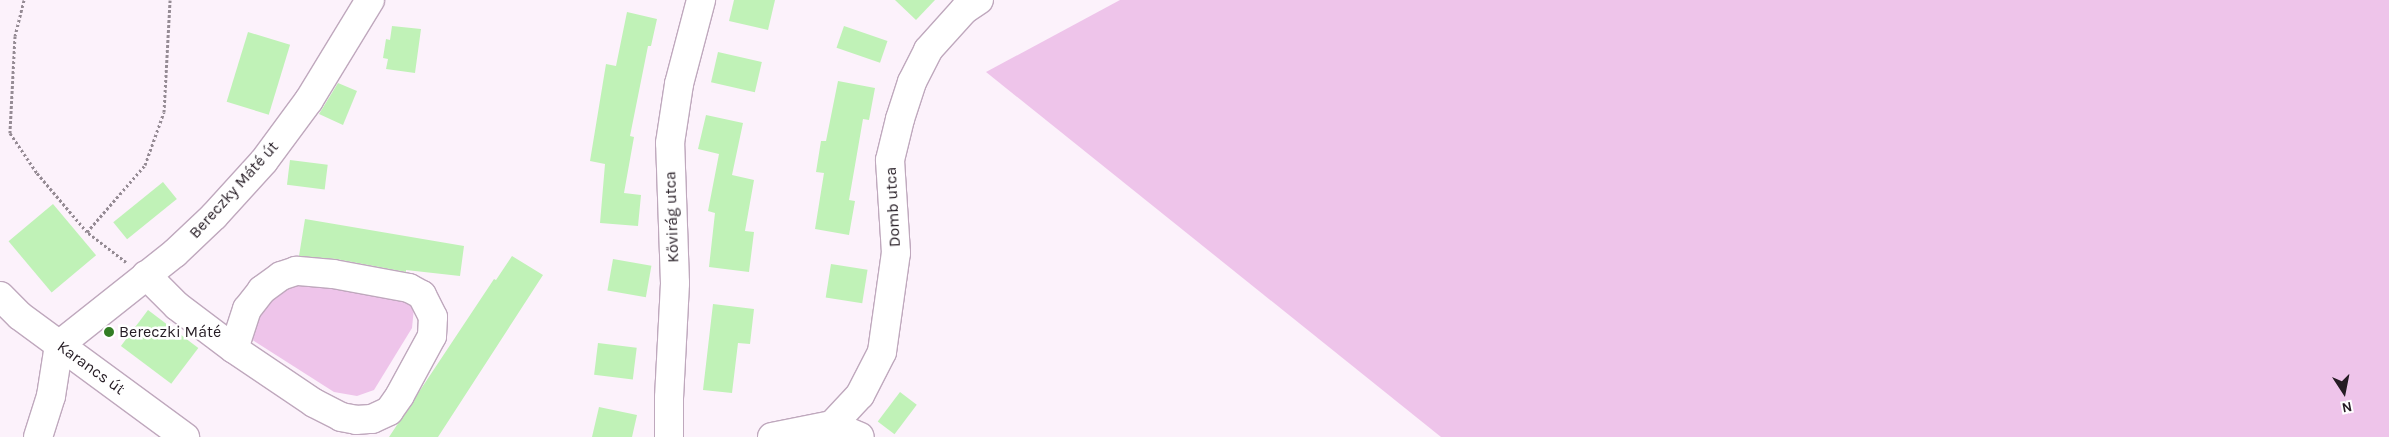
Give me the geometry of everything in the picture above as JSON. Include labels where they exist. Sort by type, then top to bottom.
[{"type":"street","name":"Bereczky Máté út","points":[[59,345],[175,253],[214,216],[264,161],[309,100],[370,0]]},
{"type":"street","name":"Kővirág utca","points":[[669,437],[675,283],[670,143],[680,84],[701,0]]},
{"type":"street","name":"Domb utca","points":[[832,425],[860,395],[882,352],[896,252],[890,160],[909,92],[928,50],[964,10],[979,0]]},
{"type":"street","points":[[146,275],[177,306],[234,348],[314,403],[342,417],[356,420],[372,419],[389,411],[400,395],[432,336],[433,317],[422,295],[409,288],[333,274],[296,271],[281,276],[262,290],[247,309],[234,348]]},
{"type":"street","name":"Karancs út","points":[[0,296],[20,316],[185,437]]},
{"type":"street","points":[[38,437],[51,396],[59,345]]},
{"type":"street","points":[[772,437],[832,425],[860,437]]},
{"type":"path","points":[[24,0],[15,36],[10,133],[37,173],[86,232],[112,253],[146,275]]},
{"type":"path","points":[[86,232],[145,165],[164,112],[170,0]]},
{"type":"shaded area","points":[[1120,0],[2389,0],[2389,437],[1441,437],[986,72]]},
{"type":"shaded area","points":[[285,279],[411,296],[414,308],[412,328],[374,390],[357,396],[334,392],[251,339],[249,326]]},
{"type":"building","points":[[734,0],[775,0],[768,30],[729,21]]},
{"type":"building","points":[[895,0],[935,0],[916,20]]},
{"type":"building","points":[[627,12],[657,19],[651,46],[648,46],[630,136],[634,137],[624,193],[641,195],[638,226],[600,223],[605,164],[590,161],[606,64],[616,66]]},
{"type":"building","points":[[392,26],[421,29],[415,73],[386,69],[388,59],[383,58],[386,39],[390,40]]},
{"type":"building","points":[[844,26],[887,41],[880,63],[837,48]]},
{"type":"building","points":[[248,32],[290,45],[269,115],[227,102]]},
{"type":"building","points":[[718,52],[762,62],[755,92],[711,82]]},
{"type":"building","points":[[838,81],[875,88],[869,120],[863,119],[849,200],[855,201],[849,235],[815,229],[824,173],[816,172],[821,141],[826,141]]},
{"type":"building","points":[[338,83],[357,91],[343,125],[319,114]]},
{"type":"building","points":[[706,115],[743,123],[732,175],[754,180],[745,231],[754,232],[749,272],[709,267],[715,213],[708,211],[719,154],[698,149]]},
{"type":"building","points":[[290,160],[328,165],[325,189],[287,185]]},
{"type":"building","points":[[163,182],[177,199],[127,239],[113,222]]},
{"type":"building","points":[[53,204],[96,255],[52,293],[9,241]]},
{"type":"building","points":[[305,219],[464,246],[460,276],[406,270],[406,272],[336,259],[299,256]]},
{"type":"building","points":[[512,256],[543,275],[438,437],[389,437],[494,279],[496,280]]},
{"type":"building","points":[[613,259],[651,266],[646,297],[607,291]]},
{"type":"building","points":[[831,264],[868,270],[862,303],[826,298]]},
{"type":"building","points":[[713,304],[754,309],[750,344],[738,343],[732,393],[703,390]]},
{"type":"building","points":[[148,310],[198,348],[171,384],[121,346]]},
{"type":"building","points":[[598,343],[637,348],[633,380],[594,375]]},
{"type":"building","points":[[900,392],[917,405],[895,434],[878,422]]},
{"type":"building","points":[[599,407],[637,415],[632,437],[592,437]]},
{"type":"place","name":"Bereczki Máté","points":[[109,332]]}]
